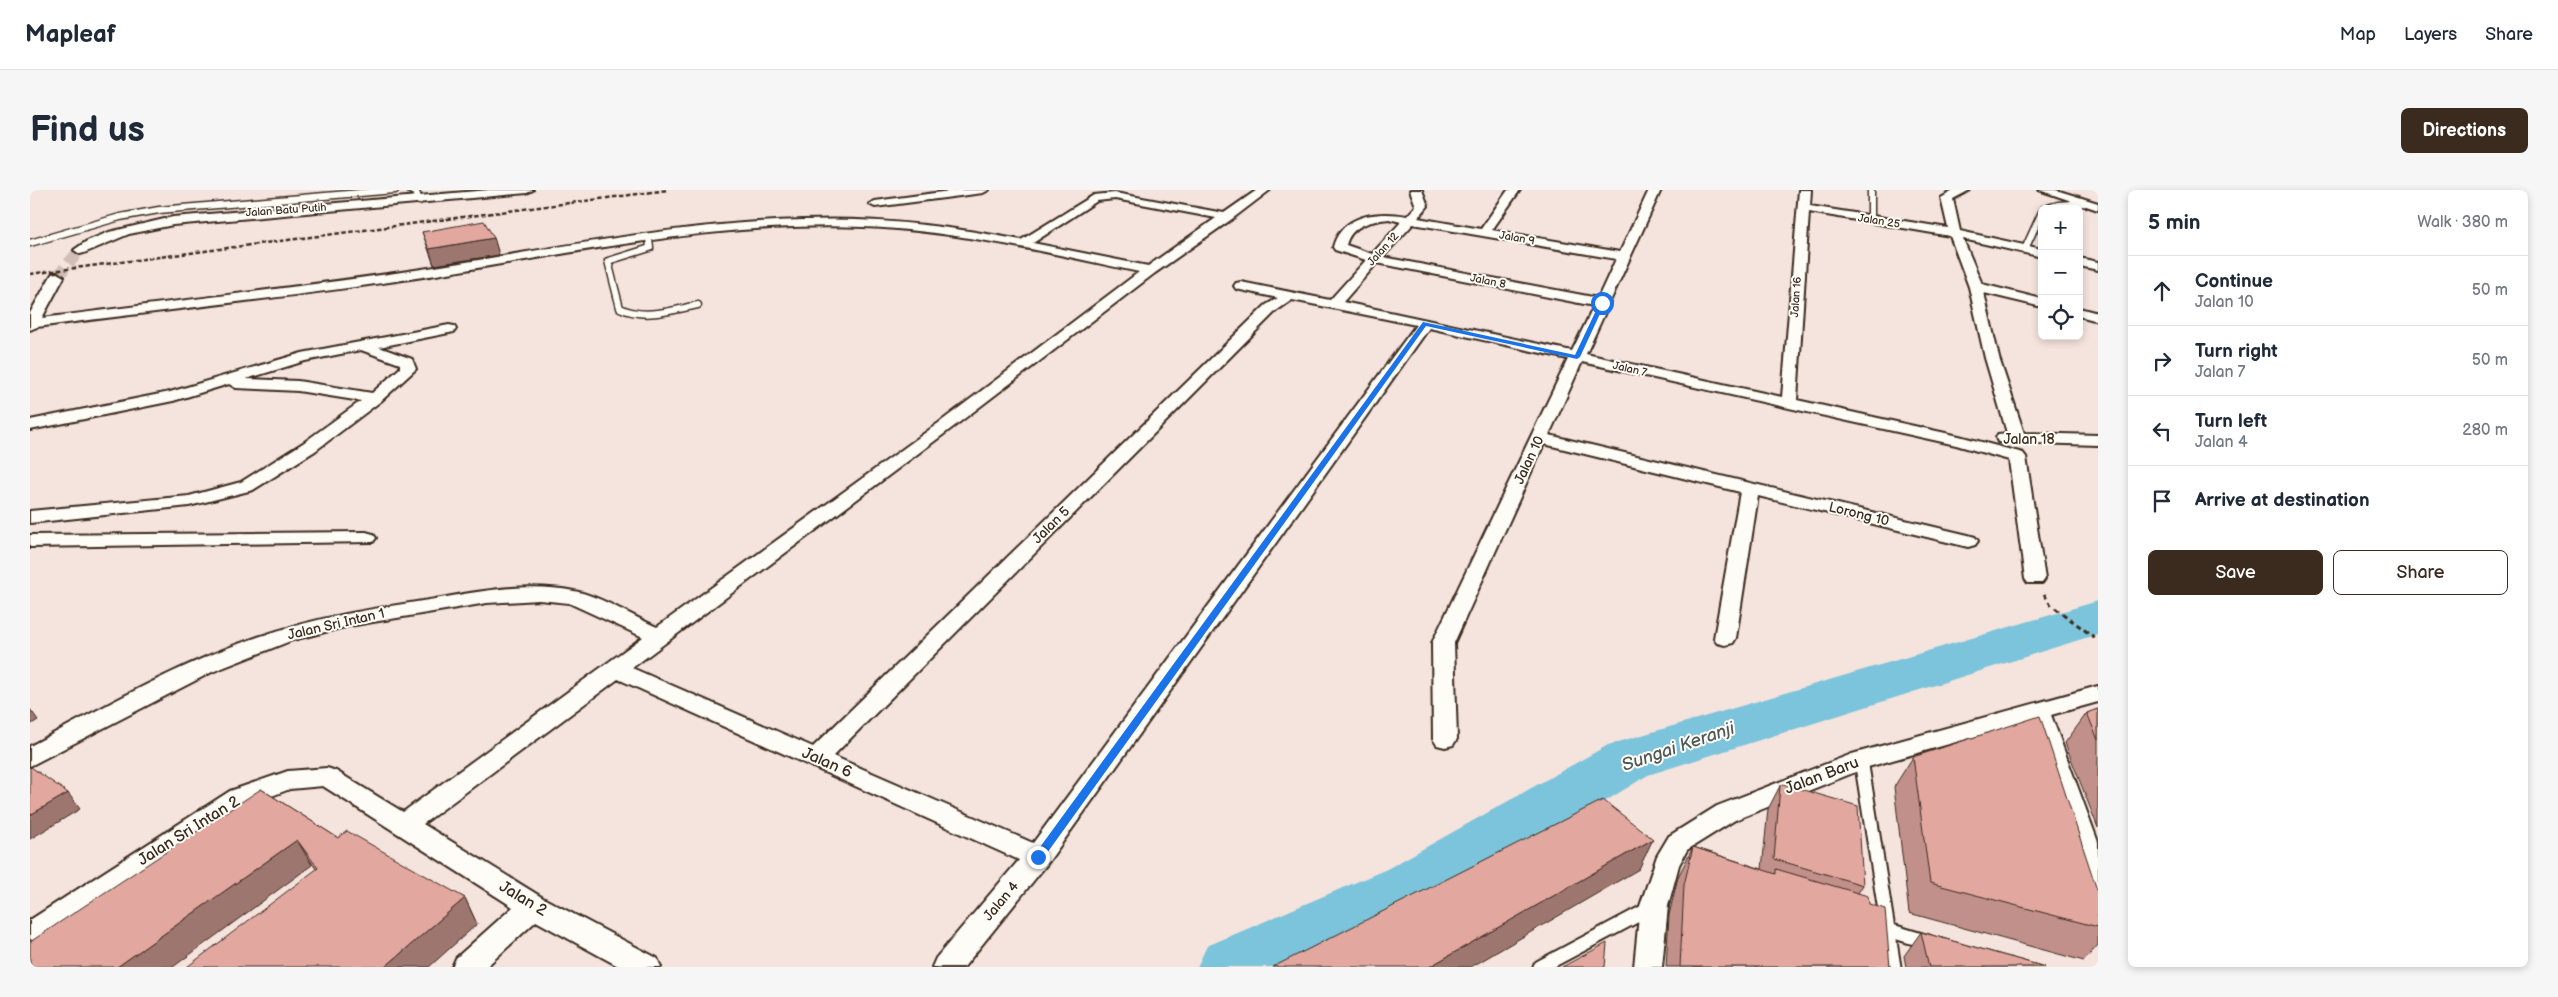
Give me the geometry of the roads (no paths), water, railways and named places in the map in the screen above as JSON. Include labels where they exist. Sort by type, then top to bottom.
[{"type":"street","name":"Jalan Batu Putih","points":[[80,250],[96,240],[117,233],[173,221],[260,212],[419,201],[469,193],[527,190]]},
{"type":"street","points":[[875,204],[983,190]]},
{"type":"street","points":[[404,825],[660,637],[1150,270],[1264,190]]},
{"type":"street","name":"Jalan 12","points":[[1333,305],[1422,206],[1419,192],[1416,190]]},
{"type":"street","points":[[1485,232],[1514,190]]},
{"type":"street","name":"Jalan 10","points":[[1445,739],[1443,643],[1655,190]]},
{"type":"street","name":"Jalan 16","points":[[1789,404],[1804,190]]},
{"type":"street","points":[[1964,190],[1947,198],[1955,234],[1976,286],[1992,358],[2017,438]]},
{"type":"street","points":[[2046,190],[2092,205]]},
{"type":"street","points":[[1023,244],[1094,198],[1103,196],[1115,196],[1228,217]]},
{"type":"street","name":"Jalan 25","points":[[1803,208],[1955,234],[2038,252]]},
{"type":"street","name":"Jalan 9","points":[[1374,259],[1339,247],[1340,242],[1362,219],[1388,216],[1624,257]]},
{"type":"street","points":[[31,324],[435,271],[565,248],[740,226],[814,223],[896,225],[1023,244],[1150,270]]},
{"type":"street","name":"Jalan 8","points":[[1374,259],[1602,303]]},
{"type":"street","points":[[2083,263],[2098,266]]},
{"type":"street","points":[[31,324],[57,277]]},
{"type":"street","name":"Jalan 7","points":[[1241,286],[1425,324],[1960,441],[2017,457],[2035,579]]},
{"type":"street","points":[[1976,286],[2038,302]]},
{"type":"street","name":"Jalan 5","points":[[816,758],[1271,308],[1290,296]]},
{"type":"street","points":[[2083,313],[2098,317]]},
{"type":"street","name":"Jalan 4","points":[[946,967],[1038,857],[1425,324]]},
{"type":"street","points":[[30,425],[173,396],[302,357],[449,329]]},
{"type":"street","points":[[30,517],[189,501],[223,494],[247,486],[309,447],[376,398],[408,369],[407,362],[364,346]]},
{"type":"street","points":[[222,382],[298,386],[376,398]]},
{"type":"street","name":"Lorong 10","points":[[1539,438],[1968,541]]},
{"type":"street","name":"Jalan 18","points":[[1960,441],[2017,438],[2098,440]]},
{"type":"street","points":[[1726,638],[1750,488]]},
{"type":"street","points":[[30,541],[366,538]]},
{"type":"street","name":"Jalan Sri Intan 1","points":[[30,757],[177,678],[265,642],[325,624],[471,599],[530,593],[560,594],[574,596],[660,637]]},
{"type":"street","name":"Jalan 6","points":[[616,669],[1038,857]]},
{"type":"street","name":"Jalan Baru","points":[[1648,967],[1654,906],[1675,866],[1678,843],[1726,813],[1861,760],[2098,694]]},
{"type":"street","points":[[2038,710],[2098,878]]},
{"type":"street","name":"Jalan Sri Intan 2","points":[[37,930],[238,798],[288,780],[328,777],[404,825]]},
{"type":"street","name":"Jalan 2","points":[[404,825],[533,906],[647,967]]},
{"type":"street","points":[[466,967],[533,906]]},
{"type":"lane","points":[[30,243],[120,217],[159,210],[395,190]]},
{"type":"lane","points":[[410,190],[416,192],[419,201]]},
{"type":"lane","points":[[1871,190],[1871,220]]},
{"type":"lane","points":[[2025,249],[2038,221]]},
{"type":"lane","points":[[650,238],[650,248],[608,261],[620,308],[634,314],[646,314],[698,304]]},
{"type":"lane","points":[[1861,760],[1894,967]]},
{"type":"lane","points":[[1540,967],[1654,906]]},
{"type":"lane","points":[[1860,922],[1942,946]]},
{"type":"waterway","name":"Sungai Keranji","points":[[1231,967],[1410,888],[1628,760],[2098,617]]},
{"type":"tunnel","points":[[57,277],[80,250]]},
{"type":"railway","points":[[30,274],[668,190]]}]
